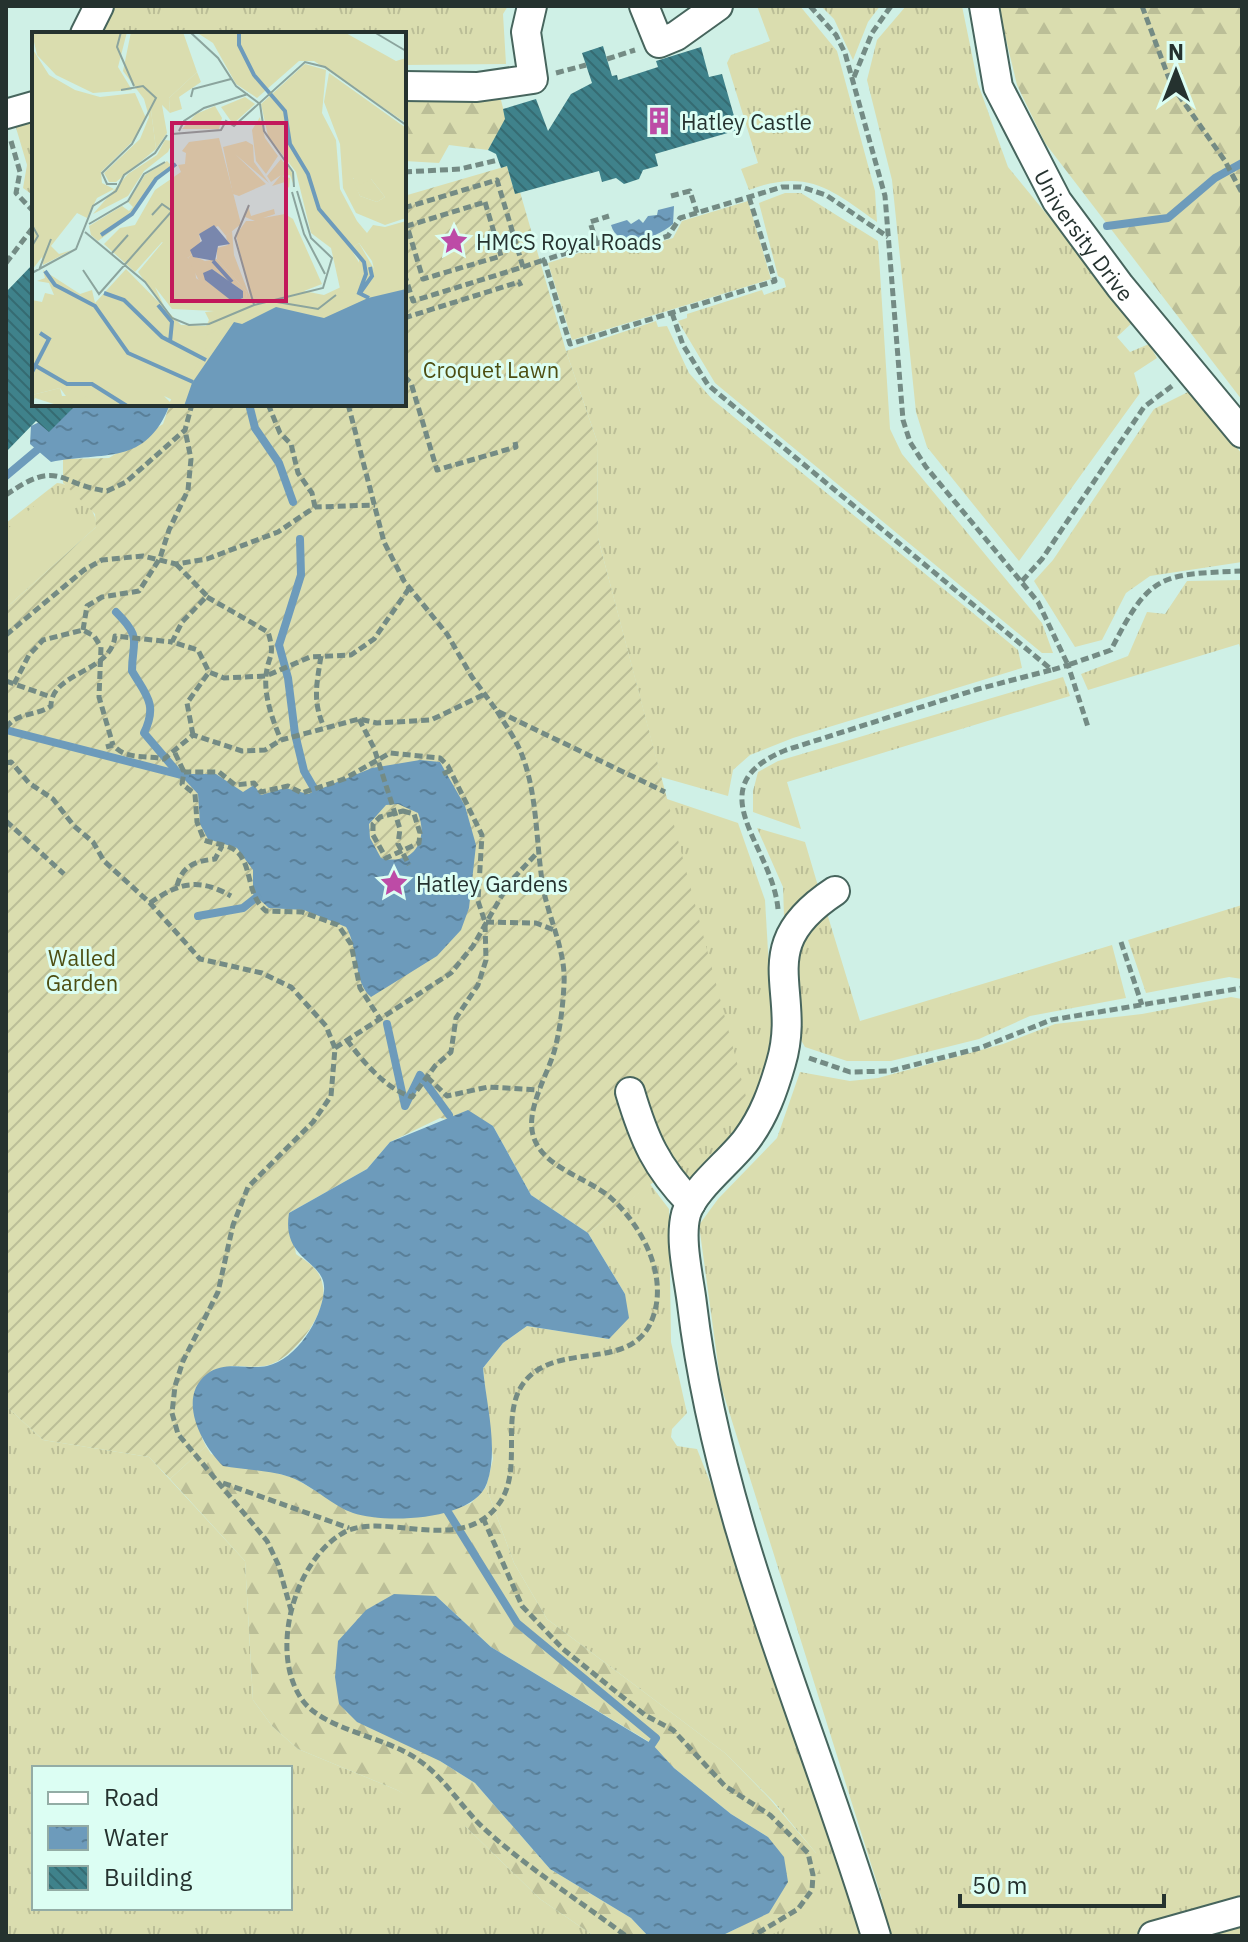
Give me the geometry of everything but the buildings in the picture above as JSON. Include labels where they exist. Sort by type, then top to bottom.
[{"type":"street","points":[[86,32],[99,6]]},
{"type":"street","points":[[406,86],[477,87],[533,79],[526,32],[532,6]]},
{"type":"street","points":[[644,6],[659,43],[676,36],[718,6]]},
{"type":"street","name":"University Drive","points":[[984,6],[998,87],[1057,201],[1191,374],[1242,433]]},
{"type":"street","points":[[8,126],[32,108]]},
{"type":"street","points":[[835,891],[808,909],[792,933],[781,963],[786,1048],[764,1115],[745,1142],[691,1203],[685,1216],[686,1258],[706,1399],[734,1506],[876,1936]]},
{"type":"street","points":[[630,1092],[643,1137],[664,1174],[691,1203]]},
{"type":"street","points":[[1153,1936],[1242,1911]]},
{"type":"path","points":[[810,6],[836,35],[853,78],[885,196],[899,391],[910,442],[926,467],[1022,581],[1052,624],[1088,727]]},
{"type":"path","points":[[853,78],[872,33],[891,6]]},
{"type":"path","points":[[1142,6],[1171,84],[1225,161],[1242,193]]},
{"type":"path","points":[[8,126],[20,172],[16,193],[32,210]]},
{"type":"path","points":[[406,172],[460,169],[498,160]]},
{"type":"path","points":[[406,207],[497,180],[523,267]]},
{"type":"path","points":[[406,302],[615,238],[635,246],[657,240],[668,236],[680,218],[782,187],[801,187],[826,195],[888,238]]},
{"type":"path","points":[[671,196],[690,191],[697,213]]},
{"type":"path","points":[[544,260],[570,344],[672,313],[775,281],[749,197]]},
{"type":"path","points":[[485,202],[494,233],[501,256],[423,279],[407,226],[485,202]]},
{"type":"path","points":[[597,244],[590,222],[609,216]]},
{"type":"path","points":[[6,263],[32,229]]},
{"type":"path","points":[[406,279],[413,301]]},
{"type":"path","points":[[406,318],[519,282],[521,286]]},
{"type":"path","points":[[467,284],[471,297]]},
{"type":"path","points":[[672,313],[683,345],[708,385],[1052,670]]},
{"type":"path","points":[[1022,581],[1042,559],[1144,407],[1191,374]]},
{"type":"path","points":[[406,378],[411,383],[437,470],[516,447],[515,442]]},
{"type":"path","points":[[83,630],[87,606],[102,597],[139,591],[160,558],[188,490],[191,459],[185,430],[191,406]]},
{"type":"path","points":[[269,406],[280,433],[291,444],[298,473],[312,493],[315,507]]},
{"type":"path","points":[[221,1482],[350,1528],[453,1530],[483,1518],[497,1507],[508,1485],[514,1411],[523,1382],[544,1366],[580,1356],[612,1354],[641,1339],[654,1314],[658,1285],[653,1261],[639,1233],[610,1197],[566,1173],[533,1137],[532,1120],[554,1050],[565,979],[538,852],[527,771],[519,748],[497,711],[447,634],[410,587],[384,542],[349,406]]},
{"type":"path","points":[[6,495],[41,475],[63,476],[107,491],[126,482],[185,430]]},
{"type":"path","points":[[176,564],[207,559],[278,532],[315,507],[375,505]]},
{"type":"path","points":[[6,635],[84,570],[102,560],[160,558],[176,564],[207,596],[268,632],[274,652],[266,676],[273,720],[281,740]]},
{"type":"path","points":[[779,918],[772,879],[743,811],[743,783],[749,771],[764,759],[978,689],[1052,670],[1111,650],[1125,622],[1153,584],[1183,576],[1242,571]]},
{"type":"path","points":[[6,728],[20,716],[51,706],[51,697],[69,678],[86,672],[112,648],[115,636],[172,642],[198,650],[209,672],[224,678],[266,676],[321,656],[351,655],[374,639],[410,587]]},
{"type":"path","points":[[172,642],[182,622],[207,596]]},
{"type":"path","points":[[83,630],[99,642],[99,697],[113,745],[121,754],[164,759],[193,735]]},
{"type":"path","points":[[14,684],[29,655],[43,640],[83,630]]},
{"type":"path","points":[[321,656],[315,694],[316,709],[324,727]]},
{"type":"path","points":[[193,735],[187,703],[209,672]]},
{"type":"path","points":[[6,681],[51,697]]},
{"type":"path","points":[[193,735],[242,751],[265,750],[281,740],[359,719],[377,723],[431,720],[485,694]]},
{"type":"path","points":[[497,711],[665,792]]},
{"type":"path","points":[[359,719],[400,829],[398,844],[409,865]]},
{"type":"path","points":[[106,747],[113,745]]},
{"type":"path","points":[[175,753],[182,784],[195,794],[200,834],[204,840],[230,847],[249,870],[254,900],[266,911],[302,912],[338,925],[351,944],[360,988],[380,1019]]},
{"type":"path","points":[[182,774],[219,772],[235,785],[254,783],[261,792],[288,786],[302,793],[401,753],[440,758],[451,770],[482,835],[478,901],[485,922],[486,960],[478,985],[456,1018],[451,1052],[406,1095],[364,1064],[347,1040]]},
{"type":"path","points":[[6,763],[11,762],[29,783],[53,799],[74,826],[93,842],[104,861],[150,903],[200,959],[262,973],[291,987],[326,1026],[335,1048],[331,1096],[313,1122],[248,1187],[233,1225],[218,1292],[175,1386],[172,1413],[178,1434],[267,1541],[278,1564],[291,1610],[288,1669],[304,1702],[333,1722],[379,1738],[419,1760],[484,1829],[537,1875],[626,1936]]},
{"type":"path","points":[[443,774],[451,770]]},
{"type":"path","points":[[393,812],[414,814],[418,821],[419,843],[386,858],[373,835],[373,824],[380,817],[393,812]]},
{"type":"path","points":[[6,821],[64,874]]},
{"type":"path","points":[[176,887],[180,873],[196,860],[215,859],[222,846]]},
{"type":"path","points":[[335,1048],[451,973],[473,946],[509,883],[538,852]]},
{"type":"path","points":[[150,903],[176,887],[194,882],[213,886],[231,896]]},
{"type":"path","points":[[485,922],[536,923],[554,930]]},
{"type":"path","points":[[1121,942],[1142,1005]]},
{"type":"path","points":[[786,1048],[825,1065],[870,1073],[980,1048],[1051,1020],[1242,988]]},
{"type":"path","points":[[425,1080],[447,1096],[488,1087],[539,1090]]},
{"type":"path","points":[[483,1518],[522,1606],[552,1638],[645,1715],[673,1730],[725,1786],[770,1815],[808,1853],[813,1875],[812,1890],[798,1909],[753,1936]]},
{"type":"path","points":[[291,1610],[310,1567],[329,1541],[350,1528]]},
{"type":"green space","points":[[111,6],[508,6],[503,14],[506,64],[406,65],[406,32],[95,32]]},
{"type":"green space","points":[[757,6],[800,6],[837,51],[875,191],[877,222],[818,185],[787,181],[749,190],[741,169],[758,163],[727,63],[731,55],[770,41]]},
{"type":"green space","points":[[821,6],[880,6],[868,22],[853,60],[834,19]]},
{"type":"green space","points":[[906,6],[962,6],[978,84],[1008,167],[1134,321],[1117,337],[1130,352],[1149,344],[1157,358],[1134,373],[1140,393],[1019,561],[927,447],[916,412],[892,180],[867,80],[877,40]]},
{"type":"green space","points":[[998,6],[1242,6],[1242,400],[1045,143],[1017,85]]},
{"type":"green space","points":[[406,100],[501,100],[511,140],[503,143],[494,139],[488,150],[449,145],[439,163],[406,161]]},
{"type":"green space","points":[[32,117],[32,195],[23,188],[27,165],[14,121]]},
{"type":"green space","name":"Hatley Gardens","points":[[507,166],[515,193],[520,192],[566,351],[597,441],[598,538],[749,1108],[588,1233],[531,1195],[493,1126],[440,1118],[390,1142],[367,1169],[289,1213],[296,1254],[314,1268],[322,1281],[323,1297],[315,1321],[298,1344],[279,1361],[265,1366],[231,1366],[202,1438],[206,1446],[170,1479],[149,1457],[43,1440],[6,1406],[6,608],[96,527],[95,514],[63,483],[63,459],[109,458],[163,424],[169,406],[406,406],[406,195]]},
{"type":"green space","points":[[785,193],[801,193],[878,241],[890,429],[902,454],[1042,623],[1053,653],[1042,653],[715,383],[678,321],[687,318],[687,314],[762,290],[764,295],[786,287],[784,279],[778,276],[759,203]]},
{"type":"green space","points":[[748,201],[771,279],[572,340],[548,263],[613,242],[630,251],[673,238],[682,221]]},
{"type":"green space","points":[[656,321],[658,327],[667,326],[689,373],[712,399],[1018,650],[1022,668],[793,738],[750,755],[733,770],[728,796],[661,777],[598,538],[597,441],[566,351]]},
{"type":"green space","points":[[1190,391],[1242,454],[1242,562],[1150,576],[1126,593],[1102,640],[1075,647],[1034,581],[1053,560],[1154,409]]},
{"type":"green space","points":[[57,483],[84,499],[93,513],[96,527],[6,608],[6,523]]},
{"type":"green space","points":[[41,500],[71,535],[6,589],[6,530]]},
{"type":"green space","points":[[1242,580],[1242,654],[1239,644],[1088,690],[1081,674],[1128,656],[1147,612],[1165,614],[1187,581]]},
{"type":"green space","points":[[1063,677],[1070,696],[787,782],[801,829],[753,812],[753,791],[758,772],[778,761]]},
{"type":"green space","points":[[667,799],[738,823],[765,900],[773,1036],[767,1077],[745,1122],[692,1179],[675,1166]]},
{"type":"green space","points":[[757,828],[805,842],[818,886],[784,916],[783,887]]},
{"type":"green space","points":[[1242,905],[1242,979],[1229,977],[1146,993],[1128,940]]},
{"type":"green space","points":[[826,910],[860,1021],[1112,945],[1126,998],[1030,1016],[979,1039],[891,1061],[847,1061],[805,1047],[795,1030],[790,956]]},
{"type":"green space","points":[[1231,997],[1242,999],[1242,1936],[730,1936],[816,1853],[773,1801],[725,1753],[547,1619],[514,1563],[486,1487],[493,1459],[483,1368],[503,1343],[527,1326],[609,1339],[625,1294],[588,1233],[650,1184],[669,1209],[671,1342],[687,1413],[672,1429],[671,1437],[677,1446],[697,1449],[739,1555],[855,1905],[882,1899],[721,1386],[699,1225],[718,1199],[777,1138],[800,1072],[850,1081],[878,1078],[1003,1044],[1055,1024],[1142,1014]]},
{"type":"green space","points":[[6,1406],[43,1440],[149,1457],[245,1561],[253,1700],[272,1726],[298,1749],[397,1790],[465,1826],[540,1899],[594,1936],[6,1936]]},
{"type":"green space","points":[[206,1446],[211,1454],[294,1478],[353,1513],[448,1512],[471,1503],[486,1487],[514,1563],[547,1619],[725,1753],[816,1853],[823,1885],[807,1917],[769,1936],[721,1936],[769,1913],[768,1837],[731,1814],[674,1768],[648,1741],[491,1647],[436,1596],[440,1761],[475,1783],[550,1869],[631,1918],[648,1936],[594,1936],[540,1899],[465,1826],[443,1830],[421,1805],[397,1790],[298,1749],[272,1726],[253,1700],[245,1561],[170,1479]]},
{"type":"water","points":[[674,206],[673,224],[648,238],[622,238],[611,225],[627,220],[631,224],[639,219],[643,223],[648,216],[657,215],[658,210]]},
{"type":"water","points":[[73,406],[169,406],[149,438],[136,447],[106,455],[51,462],[30,444],[31,426]]},
{"type":"water","points":[[420,760],[440,762],[465,806],[476,845],[469,908],[461,930],[437,956],[371,997],[361,983],[346,927],[304,910],[269,908],[253,894],[253,870],[237,848],[208,839],[200,824],[198,794],[183,778],[187,774],[216,774],[243,792],[254,785],[261,795],[285,788],[308,794],[372,768]],"holes":[[[398,804],[418,813],[421,833],[416,849],[402,858],[381,858],[370,838],[369,824],[386,805]]]},
{"type":"water","points":[[468,1110],[493,1126],[531,1195],[588,1233],[625,1294],[629,1318],[609,1339],[527,1326],[503,1343],[483,1368],[492,1441],[487,1483],[479,1496],[447,1512],[406,1518],[367,1516],[346,1510],[287,1476],[223,1466],[207,1446],[196,1421],[193,1396],[198,1384],[207,1374],[221,1367],[260,1367],[278,1362],[306,1337],[322,1302],[323,1281],[292,1242],[288,1229],[289,1213],[367,1169],[390,1142]]},
{"type":"water","points":[[394,1594],[436,1596],[491,1647],[652,1744],[674,1768],[731,1814],[768,1837],[784,1857],[788,1882],[769,1913],[721,1936],[648,1936],[631,1918],[550,1869],[475,1783],[440,1761],[357,1722],[339,1704],[335,1677],[338,1641],[366,1610]]},
{"type":"waterway","points":[[1107,226],[1168,218],[1215,178],[1242,163]]},
{"type":"waterway","points":[[250,406],[255,428],[279,463],[293,502]]},
{"type":"waterway","points":[[6,476],[37,450]]},
{"type":"waterway","points":[[300,539],[301,575],[279,645],[288,678],[295,734],[304,771],[315,790]]},
{"type":"waterway","points":[[116,612],[133,634],[132,671],[150,707],[144,733],[179,774]]},
{"type":"waterway","points":[[6,730],[185,776]]},
{"type":"waterway","points":[[198,916],[243,908],[257,897]]},
{"type":"waterway","points":[[387,1024],[405,1106],[420,1075],[449,1115]]},
{"type":"waterway","points":[[448,1512],[517,1623],[656,1738],[652,1744]]},
{"type":"place","name":"Hatley Castle","points":[[659,121]]},
{"type":"place","name":"HMCS Royal Roads","points":[[454,241]]},
{"type":"place","name":"Hatley Gardens","points":[[394,883]]},
{"type":"park label","name":"Croquet Lawn","points":[[491,369]]},
{"type":"park label","name":"Walled Garden","points":[[82,970]]}]
